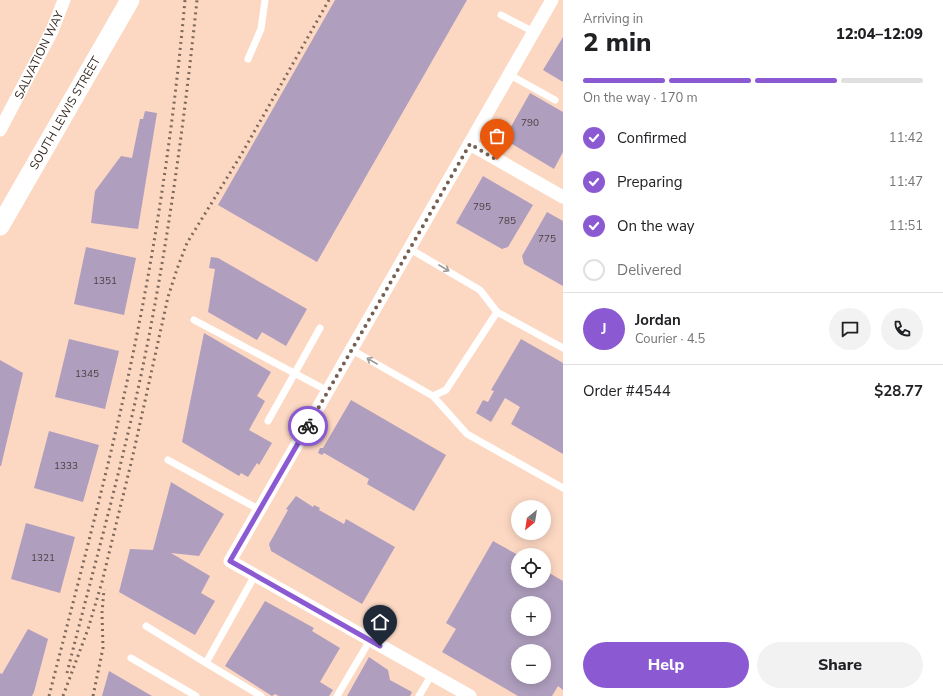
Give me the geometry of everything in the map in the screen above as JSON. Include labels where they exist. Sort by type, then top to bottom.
[{"type":"main road","name":"SOUTH LEWIS STREET","points":[[3,215],[130,0]]},
{"type":"street","name":"SALVATION WAY","points":[[0,130],[52,31],[64,0]]},
{"type":"street","points":[[470,696],[452,692],[432,674],[230,561],[552,0]]},
{"type":"street","points":[[470,144],[563,197]]},
{"type":"lane","points":[[248,59],[261,29],[265,0]]},
{"type":"lane","points":[[501,15],[534,32]]},
{"type":"lane","points":[[510,75],[555,100]]},
{"type":"lane","points":[[410,249],[480,290],[497,312],[563,348]]},
{"type":"lane","points":[[433,396],[446,390],[497,312]]},
{"type":"lane","points":[[194,320],[328,392]]},
{"type":"lane","points":[[268,421],[320,328]]},
{"type":"lane","points":[[352,350],[433,396],[466,434],[563,488]]},
{"type":"lane","points":[[168,460],[260,510]]},
{"type":"lane","points":[[206,663],[255,575]]},
{"type":"lane","points":[[146,626],[261,696]]},
{"type":"lane","points":[[337,696],[370,640]]},
{"type":"lane","points":[[131,658],[196,696]]},
{"type":"lane","points":[[419,696],[432,674]]},
{"type":"building","points":[[335,0],[467,0],[317,262],[218,205]]},
{"type":"building","points":[[563,37],[563,82],[543,70]]},
{"type":"building","points":[[530,93],[563,112],[563,152],[554,169],[504,139]]},
{"type":"building","points":[[145,111],[157,113],[138,229],[91,223],[95,191],[121,156],[132,158],[140,119],[143,119]]},
{"type":"building","points":[[483,176],[533,205],[508,247],[502,249],[456,223]]},
{"type":"building","points":[[547,212],[563,221],[563,286],[524,264],[522,256]]},
{"type":"building","points":[[86,247],[136,258],[124,315],[74,304]]},
{"type":"building","points":[[211,257],[218,258],[307,309],[286,346],[262,332],[257,340],[208,312],[215,269],[209,268]]},
{"type":"building","points":[[204,333],[271,372],[257,396],[265,401],[249,430],[272,443],[259,465],[257,463],[248,477],[241,473],[239,476],[182,442]]},
{"type":"building","points":[[69,339],[119,351],[105,409],[55,397]]},
{"type":"building","points":[[521,339],[563,363],[563,454],[511,424],[520,407],[505,398],[491,422],[476,413],[483,400],[488,402],[494,391],[491,390]]},
{"type":"building","points":[[0,360],[23,373],[1,466],[0,466]]},
{"type":"building","points":[[351,400],[446,455],[414,511],[367,484],[369,479],[324,453],[322,455],[318,453],[320,448],[323,448]]},
{"type":"building","points":[[49,431],[99,445],[83,502],[34,488]]},
{"type":"building","points":[[171,482],[224,514],[199,556],[171,553],[210,576],[201,593],[215,601],[195,635],[119,592],[130,549],[153,550]]},
{"type":"building","points":[[296,496],[313,507],[314,505],[320,508],[319,510],[344,524],[346,519],[395,547],[362,604],[271,551],[269,544],[288,510],[286,509]]},
{"type":"building","points":[[26,523],[75,537],[60,593],[11,579]]},
{"type":"building","points":[[493,541],[511,551],[511,588],[551,588],[551,574],[563,581],[563,690],[558,686],[552,696],[518,696],[442,652],[456,629],[446,623]]},
{"type":"building","points":[[265,601],[314,628],[312,631],[340,648],[320,682],[333,690],[329,696],[279,696],[275,694],[272,696],[225,666]]},
{"type":"building","points":[[28,629],[48,639],[34,692],[32,696],[0,696],[0,673],[2,674]]},
{"type":"building","points":[[369,657],[388,670],[390,680],[412,692],[410,696],[347,696]]},
{"type":"building","points":[[109,671],[152,696],[102,696]]},
{"type":"railway","points":[[49,696],[109,460],[140,320],[150,267],[174,107],[185,0]]},
{"type":"railway","points":[[67,673],[120,466],[148,341],[176,171],[197,0]]},
{"type":"railway","points":[[63,696],[88,629],[102,582],[133,455],[168,297],[177,269],[187,243],[241,155],[329,0]]},
{"type":"railway","points":[[93,696],[103,648],[102,613],[104,589]]},
{"type":"way so far","points":[[308,426],[470,144],[497,160]]},
{"type":"route","points":[[308,426],[230,561],[380,646]]}]
